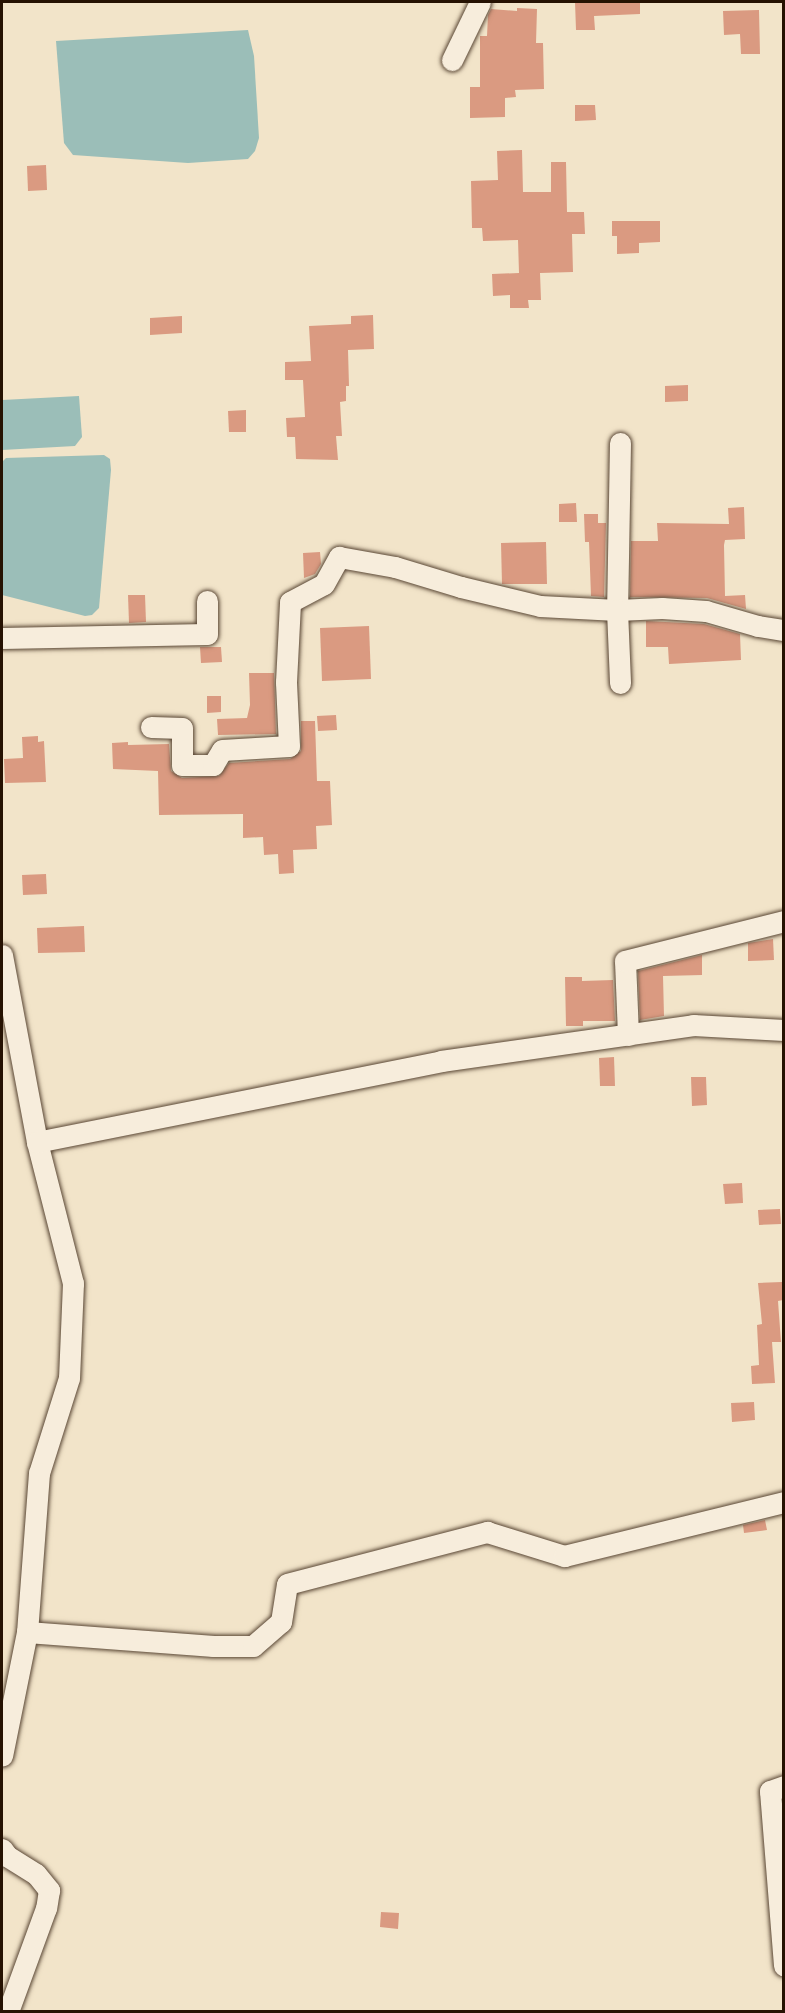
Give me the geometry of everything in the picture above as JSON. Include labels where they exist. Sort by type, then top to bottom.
[{"type":"street","points":[[452,60],[480,2]]},
{"type":"street","points":[[620,443],[617,610],[620,683]]},
{"type":"street","points":[[151,727],[182,728],[182,765],[213,765],[222,750],[289,746],[286,682],[290,602],[324,584],[339,557],[395,567],[461,587],[540,606],[706,611],[758,626],[783,630]]},
{"type":"street","points":[[2,638],[207,633],[207,601]]},
{"type":"street","points":[[628,1035],[625,961],[783,921]]},
{"type":"street","points":[[2,955],[37,1142],[73,1282],[69,1378],[39,1473],[27,1632],[2,1756]]},
{"type":"street","points":[[37,1142],[441,1061],[693,1025],[783,1030]]},
{"type":"street","points":[[27,1632],[213,1646],[253,1646],[280,1622],[287,1584],[487,1532],[564,1556],[783,1502]]},
{"type":"street","points":[[783,1786],[770,1791],[783,1965]]},
{"type":"street","points":[[2,1849],[7,1856],[36,1874],[49,1890],[46,1908],[8,2012]]},
{"type":"water","points":[[248,30],[254,56],[259,138],[255,151],[248,159],[188,163],[73,155],[64,143],[56,41]]},
{"type":"water","points":[[79,396],[82,437],[75,446],[2,450],[2,400]]},
{"type":"water","points":[[104,455],[110,459],[111,470],[99,608],[92,615],[85,616],[2,595],[3,461],[6,458]]},
{"type":"building","points":[[575,2],[640,2],[640,14],[594,16],[595,30],[576,30]]},
{"type":"building","points":[[517,8],[537,9],[536,43],[543,43],[544,89],[515,90],[516,97],[505,98],[505,117],[470,118],[470,87],[480,87],[480,36],[487,36],[488,15],[491,9],[517,11]]},
{"type":"building","points":[[759,10],[760,54],[741,54],[740,34],[724,35],[723,11]]},
{"type":"building","points":[[575,105],[595,105],[596,120],[575,121]]},
{"type":"building","points":[[522,150],[523,192],[551,192],[551,162],[566,162],[567,212],[584,212],[585,234],[572,234],[573,272],[540,273],[541,300],[528,300],[529,308],[510,308],[510,295],[493,296],[492,274],[519,273],[518,240],[483,241],[482,228],[472,228],[471,181],[498,180],[497,151]]},
{"type":"building","points":[[46,165],[47,190],[28,191],[27,166]]},
{"type":"building","points":[[612,221],[660,221],[660,242],[639,243],[639,253],[617,254],[617,236],[612,236]]},
{"type":"building","points":[[373,315],[374,349],[348,350],[349,386],[346,386],[346,401],[340,402],[342,436],[336,436],[338,460],[296,459],[295,437],[287,437],[286,418],[305,417],[303,380],[285,380],[285,362],[311,361],[309,326],[351,324],[351,316]]},
{"type":"building","points":[[182,316],[182,333],[150,335],[150,318]]},
{"type":"building","points":[[688,385],[688,401],[665,402],[665,386]]},
{"type":"building","points":[[246,410],[246,432],[229,432],[228,411]]},
{"type":"building","points":[[576,503],[577,522],[559,522],[559,504]]},
{"type":"building","points":[[744,507],[745,539],[725,540],[725,596],[745,595],[746,609],[707,598],[630,597],[631,541],[658,541],[657,523],[729,524],[728,508]]},
{"type":"building","points":[[584,514],[598,514],[598,523],[606,523],[604,597],[591,596],[589,542],[585,542]]},
{"type":"building","points":[[546,542],[547,584],[502,584],[501,543]]},
{"type":"building","points":[[320,552],[321,564],[315,574],[304,578],[303,553]]},
{"type":"building","points":[[128,595],[145,595],[146,622],[129,623]]},
{"type":"building","points":[[646,621],[704,624],[740,634],[741,660],[669,664],[668,647],[646,647]]},
{"type":"building","points":[[369,626],[371,679],[322,681],[320,628]]},
{"type":"building","points":[[200,647],[221,647],[222,662],[201,663]]},
{"type":"building","points":[[249,673],[274,673],[276,734],[218,735],[217,719],[247,718],[250,705]]},
{"type":"building","points":[[207,696],[221,696],[221,712],[207,713]]},
{"type":"building","points":[[336,715],[337,730],[318,731],[317,716]]},
{"type":"building","points":[[301,721],[315,721],[317,781],[330,781],[332,825],[316,826],[317,849],[293,850],[294,873],[279,874],[278,854],[264,855],[263,837],[243,838],[243,814],[159,815],[158,771],[113,769],[112,743],[128,742],[128,745],[169,744],[171,771],[182,778],[219,776],[229,763],[290,759],[301,751]]},
{"type":"building","points":[[38,736],[38,742],[44,741],[46,782],[5,783],[4,759],[23,758],[22,737]]},
{"type":"building","points":[[46,874],[47,894],[23,895],[22,875]]},
{"type":"building","points":[[84,926],[85,952],[38,953],[37,928]]},
{"type":"building","points":[[773,939],[774,960],[748,961],[748,943]]},
{"type":"building","points":[[702,955],[702,975],[663,976],[664,1016],[640,1020],[638,971]]},
{"type":"building","points":[[565,977],[582,977],[582,981],[613,980],[615,1021],[583,1021],[583,1026],[566,1026]]},
{"type":"building","points":[[614,1057],[615,1086],[600,1086],[599,1058]]},
{"type":"building","points":[[691,1077],[706,1077],[707,1105],[692,1106]]},
{"type":"building","points":[[742,1183],[743,1203],[725,1204],[723,1184]]},
{"type":"building","points":[[780,1209],[781,1224],[759,1225],[758,1210]]},
{"type":"building","points":[[782,1282],[783,1300],[778,1301],[781,1342],[772,1342],[775,1383],[752,1384],[751,1366],[759,1365],[757,1325],[762,1324],[758,1283]]},
{"type":"building","points":[[754,1402],[755,1420],[732,1422],[731,1403]]},
{"type":"building","points":[[765,1520],[767,1530],[744,1533],[743,1525]]},
{"type":"building","points":[[381,1912],[399,1913],[398,1929],[380,1927]]}]
